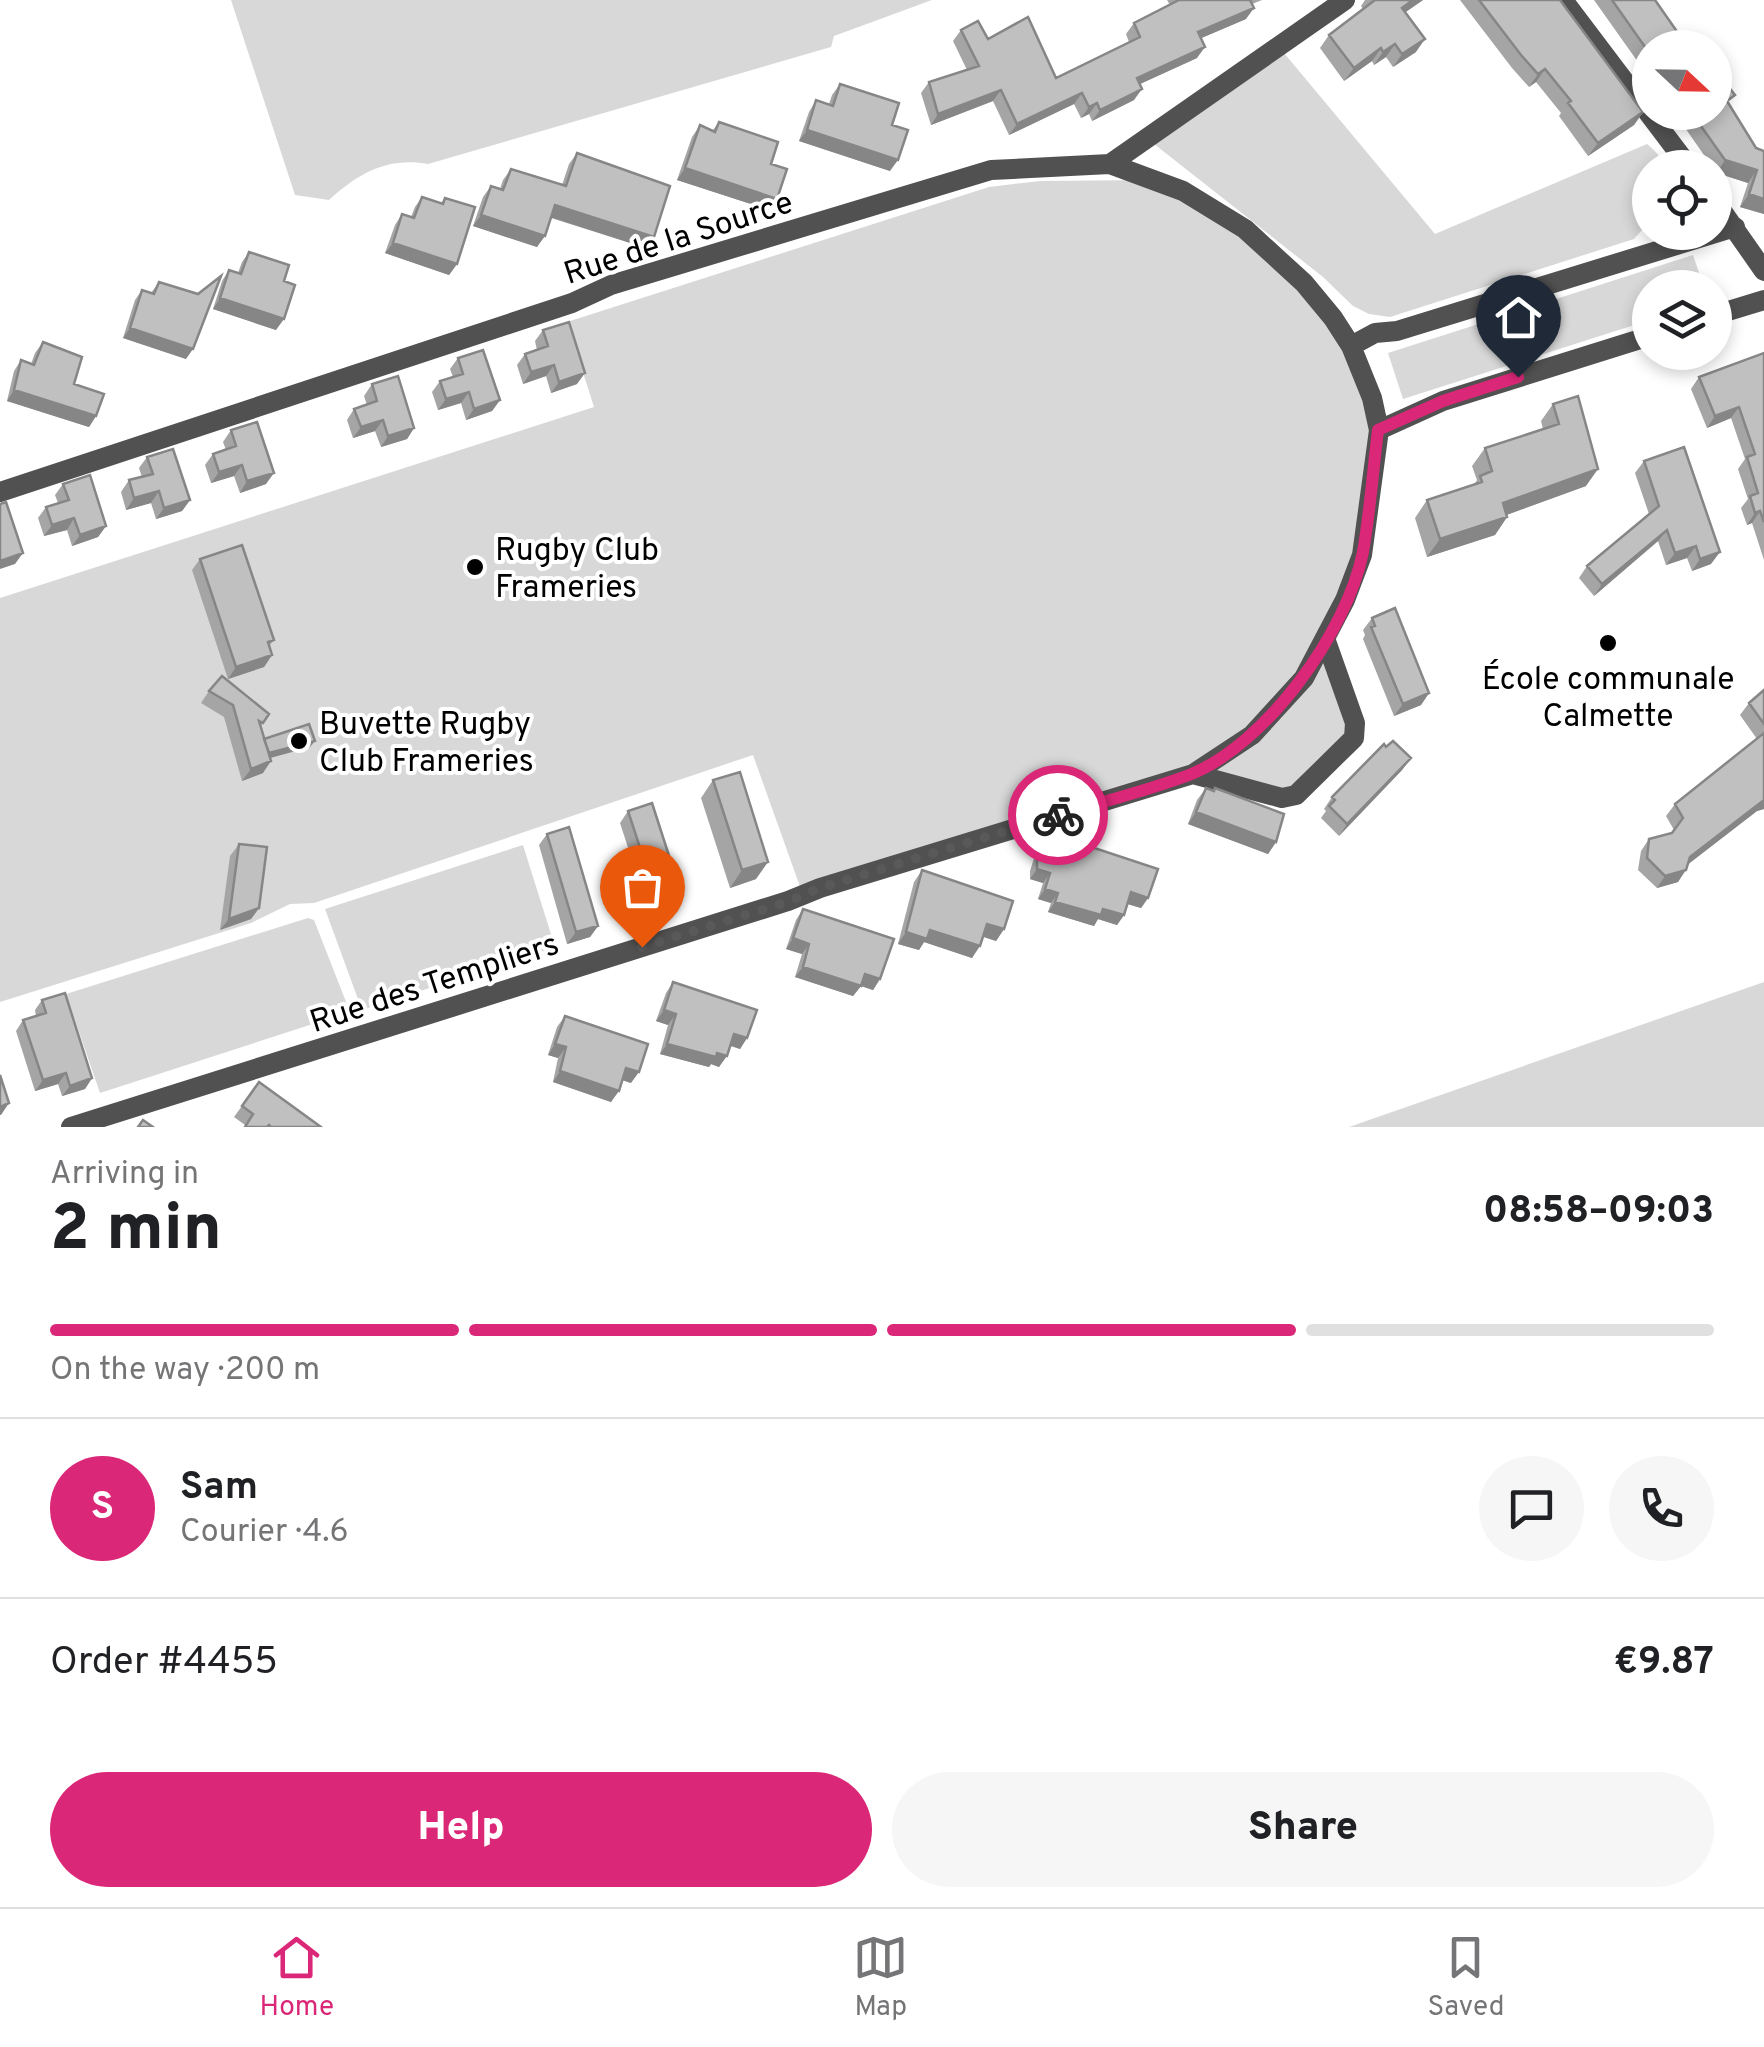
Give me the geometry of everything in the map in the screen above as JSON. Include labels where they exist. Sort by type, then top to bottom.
[{"type":"street","name":"Rue de la Source","points":[[0,492],[572,304],[624,280],[991,170],[1110,164],[1150,140],[1346,0]]},
{"type":"street","points":[[1563,0],[1676,150]]},
{"type":"street","name":"Rue des Templiers","points":[[71,1127],[788,902],[820,888],[1193,774],[1252,735],[1304,678],[1326,641],[1362,555],[1378,430],[1372,398],[1350,346],[1333,318],[1304,283],[1244,228],[1183,191],[1110,164]]},
{"type":"street","points":[[1732,222],[1761,262]]},
{"type":"street","points":[[1350,346],[1374,333],[1398,331],[1735,226]]},
{"type":"street","points":[[1732,310],[1764,300]]},
{"type":"street","points":[[1378,430],[1443,401],[1632,342]]},
{"type":"street","points":[[1193,774],[1282,798],[1296,795],[1354,738],[1355,723],[1326,641]]},
{"type":"shaded area","points":[[231,0],[932,0],[834,36],[831,47],[428,164],[399,163],[374,169],[329,200],[295,195]]},
{"type":"shaded area","points":[[1279,47],[1435,234],[1632,150],[1632,240],[1390,317],[1369,314],[1353,306],[1323,277],[1149,140]]},
{"type":"shaded area","points":[[1148,180],[1183,191],[1304,283],[1372,398],[1362,555],[1326,641],[1355,723],[1296,795],[1193,774],[803,895],[753,755],[314,903],[290,904],[251,923],[0,1002],[0,598],[594,407],[567,322],[989,187],[1040,181]]},
{"type":"shaded area","points":[[1693,255],[1698,270],[1646,270]]},
{"type":"shaded area","points":[[1632,275],[1632,326],[1403,399],[1388,353]]},
{"type":"shaded area","points":[[523,845],[555,947],[362,1010],[325,909]]},
{"type":"shaded area","points":[[308,918],[314,920],[350,1012],[100,1093],[66,994]]},
{"type":"shaded area","points":[[1764,982],[1764,1127],[1349,1127]]},
{"type":"building","points":[[1179,0],[1250,0],[1254,8],[1198,32],[1205,47],[1137,78],[1142,89],[1100,110],[1097,103],[1089,107],[1082,93],[1017,124],[1001,90],[938,114],[929,82],[979,66],[961,30],[978,21],[988,39],[1028,17],[1056,78],[1140,37],[1134,23]]},
{"type":"building","points":[[1375,0],[1413,0],[1402,8],[1425,39],[1402,54],[1395,44],[1383,52],[1381,48],[1354,68],[1329,35]]},
{"type":"building","points":[[1479,0],[1560,0],[1632,97],[1632,120],[1598,143],[1545,69],[1538,74]]},
{"type":"building","points":[[1612,0],[1655,0],[1676,30],[1633,30]]},
{"type":"building","points":[[840,84],[899,103],[892,125],[908,130],[898,160],[807,130],[816,100],[833,106]]},
{"type":"building","points":[[1732,109],[1756,148],[1764,151],[1764,199],[1749,194],[1757,170],[1732,162],[1732,150],[1718,150],[1704,130],[1732,130]]},
{"type":"building","points":[[719,122],[778,142],[771,164],[787,169],[777,199],[685,168],[700,125],[715,132]]},
{"type":"building","points":[[577,153],[670,186],[654,237],[555,205],[545,236],[481,215],[491,186],[503,190],[511,169],[566,186]]},
{"type":"building","points":[[422,197],[443,204],[445,198],[475,207],[457,264],[393,243],[402,214],[414,218]]},
{"type":"building","points":[[249,252],[289,265],[284,281],[295,285],[284,319],[220,298],[229,270],[241,274]]},
{"type":"building","points":[[221,276],[193,349],[130,328],[142,290],[154,294],[159,282],[198,294]]},
{"type":"building","points":[[569,322],[585,373],[559,382],[554,365],[531,372],[525,354],[548,346],[543,330]]},
{"type":"building","points":[[43,342],[82,357],[74,384],[104,394],[96,416],[14,390],[21,360],[34,365]]},
{"type":"building","points":[[483,350],[500,400],[474,409],[469,392],[446,399],[440,381],[463,374],[458,358]]},
{"type":"building","points":[[1764,353],[1764,522],[1760,511],[1755,513],[1750,496],[1758,493],[1747,457],[1755,454],[1739,407],[1715,416],[1699,377],[1732,370],[1732,365]]},
{"type":"building","points":[[398,376],[414,428],[388,436],[383,420],[361,427],[354,409],[377,401],[372,384]]},
{"type":"building","points":[[1578,396],[1598,469],[1503,503],[1507,517],[1440,539],[1427,500],[1482,482],[1480,476],[1492,471],[1485,448],[1559,424],[1553,404]]},
{"type":"building","points":[[257,422],[274,473],[247,481],[242,465],[219,472],[213,454],[236,446],[231,430]]},
{"type":"building","points":[[1684,447],[1720,552],[1700,559],[1696,546],[1675,553],[1667,530],[1602,584],[1587,566],[1659,506],[1644,461]]},
{"type":"building","points":[[173,449],[190,500],[164,508],[159,491],[134,498],[129,480],[153,474],[147,457]]},
{"type":"building","points":[[90,475],[106,526],[80,535],[74,518],[52,525],[46,507],[69,500],[63,484]]},
{"type":"building","points":[[6,502],[23,553],[0,561],[0,504]]},
{"type":"building","points":[[242,545],[274,640],[268,642],[272,655],[236,667],[200,559]]},
{"type":"building","points":[[1395,608],[1429,693],[1403,704],[1371,627],[1375,626],[1372,618]]},
{"type":"building","points":[[222,676],[269,714],[263,723],[259,721],[271,761],[251,769],[233,705],[209,691]]},
{"type":"building","points":[[1764,690],[1764,724],[1749,703]]},
{"type":"building","points":[[309,724],[315,741],[269,753],[264,739]]},
{"type":"building","points":[[1764,733],[1764,800],[1690,857],[1686,870],[1665,876],[1647,858],[1649,839],[1672,833],[1683,818],[1675,804]]},
{"type":"building","points":[[1393,741],[1411,758],[1347,824],[1329,806],[1335,800],[1332,797],[1384,744],[1386,747]]},
{"type":"building","points":[[740,772],[768,862],[742,870],[713,780]]},
{"type":"building","points":[[1206,788],[1284,814],[1276,842],[1196,812]]},
{"type":"building","points":[[652,803],[681,893],[657,900],[628,811]]},
{"type":"building","points":[[569,827],[598,926],[576,932],[547,834]]},
{"type":"building","points":[[1046,832],[1158,869],[1148,898],[1131,892],[1124,915],[1103,909],[1101,915],[1055,902],[1058,893],[1045,889],[1050,873],[1037,869]]},
{"type":"building","points":[[239,844],[267,847],[259,908],[229,919]]},
{"type":"building","points":[[922,870],[1013,901],[1004,929],[987,924],[980,946],[930,930],[927,939],[906,932]]},
{"type":"building","points":[[803,909],[894,939],[880,979],[865,974],[861,986],[803,967],[809,944],[793,938]]},
{"type":"building","points":[[673,982],[757,1010],[747,1038],[734,1034],[727,1056],[717,1053],[716,1057],[667,1044],[676,1014],[664,1010]]},
{"type":"building","points":[[65,993],[92,1078],[70,1086],[66,1073],[43,1080],[23,1020],[46,1013],[42,1000]]},
{"type":"building","points":[[565,1016],[648,1044],[639,1072],[626,1068],[619,1091],[560,1071],[566,1047],[555,1044]]},
{"type":"building","points":[[0,1075],[9,1103],[0,1107]]},
{"type":"building","points":[[259,1082],[321,1127],[245,1127],[253,1114],[242,1106]]},
{"type":"way so far","points":[[642,947],[1058,815]]},
{"type":"place","name":"Rugby Club Frameries","points":[[475,567]]},
{"type":"place","name":"École communale Calmette","points":[[1608,643]]},
{"type":"place","name":"Buvette Rugby Club Frameries","points":[[299,741]]},
{"type":"route","points":[[1058,815],[1193,774],[1252,735],[1304,678],[1345,600],[1362,555],[1378,430],[1443,401],[1518,377]]}]
